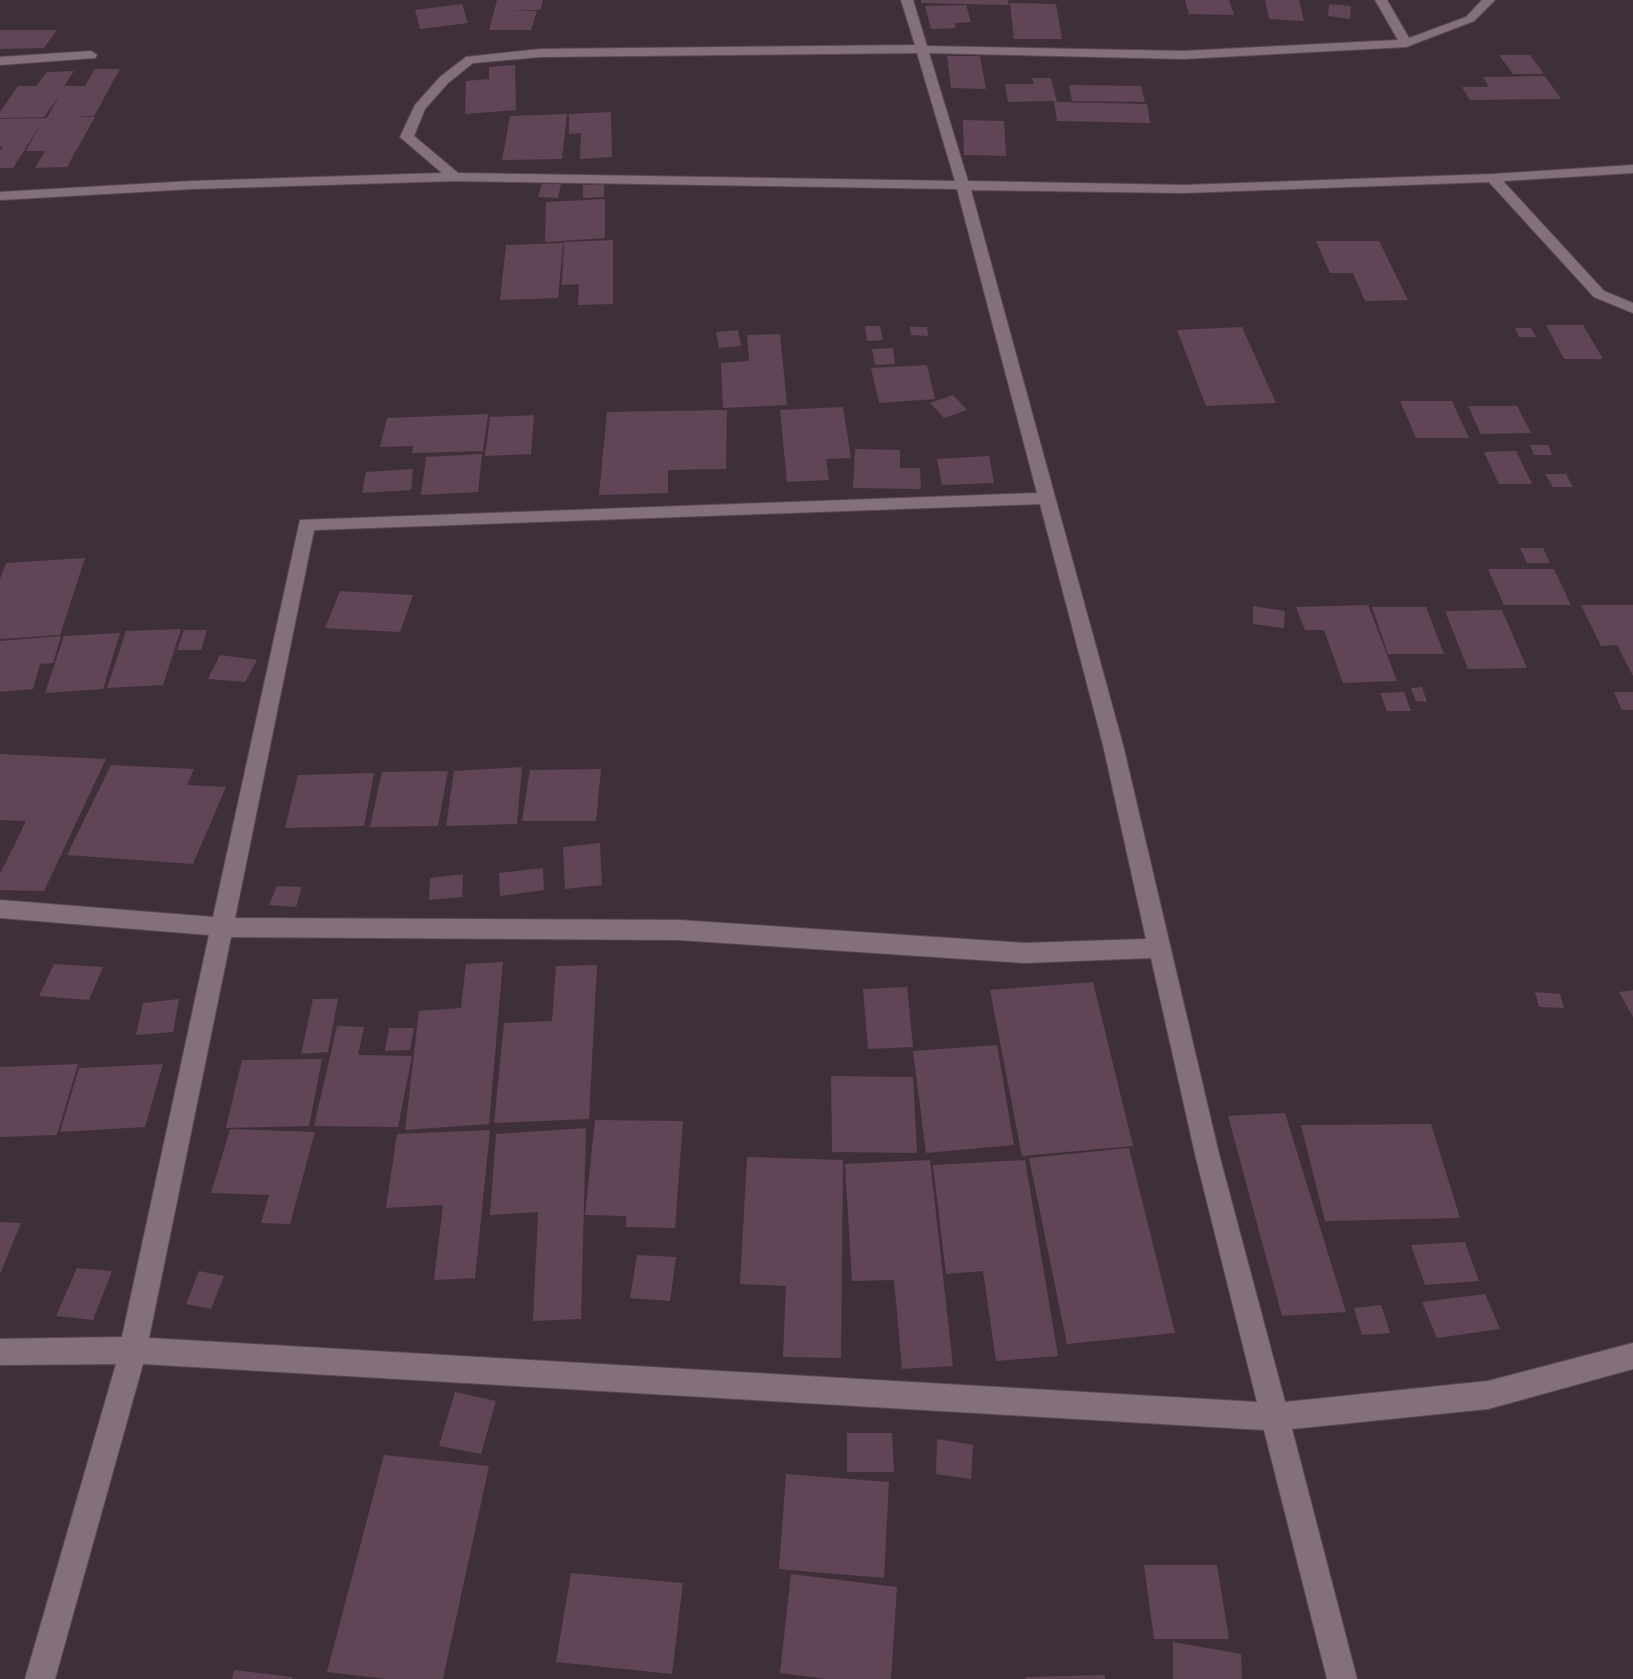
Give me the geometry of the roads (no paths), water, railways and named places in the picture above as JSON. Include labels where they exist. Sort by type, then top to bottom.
[{"type":"street","points":[[906,0],[963,186],[1113,745],[1207,1154],[1342,1679]]},
{"type":"street","points":[[1381,0],[1406,43]]},
{"type":"street","points":[[455,177],[407,137],[419,108],[444,80],[470,60],[540,53],[922,49],[1183,55],[1406,43],[1471,19],[1489,0]]},
{"type":"street","points":[[0,61],[91,55]]},
{"type":"street","points":[[0,196],[192,185],[455,177],[1184,188],[1493,178],[1633,169]]},
{"type":"street","points":[[1493,178],[1599,294],[1633,309]]},
{"type":"street","points":[[40,1679],[133,1350],[306,524],[1046,498]]},
{"type":"street","points":[[0,909],[222,927],[679,930],[1025,953],[1160,948]]},
{"type":"street","points":[[0,1352],[133,1350],[1275,1418],[1488,1395],[1633,1356]]}]
